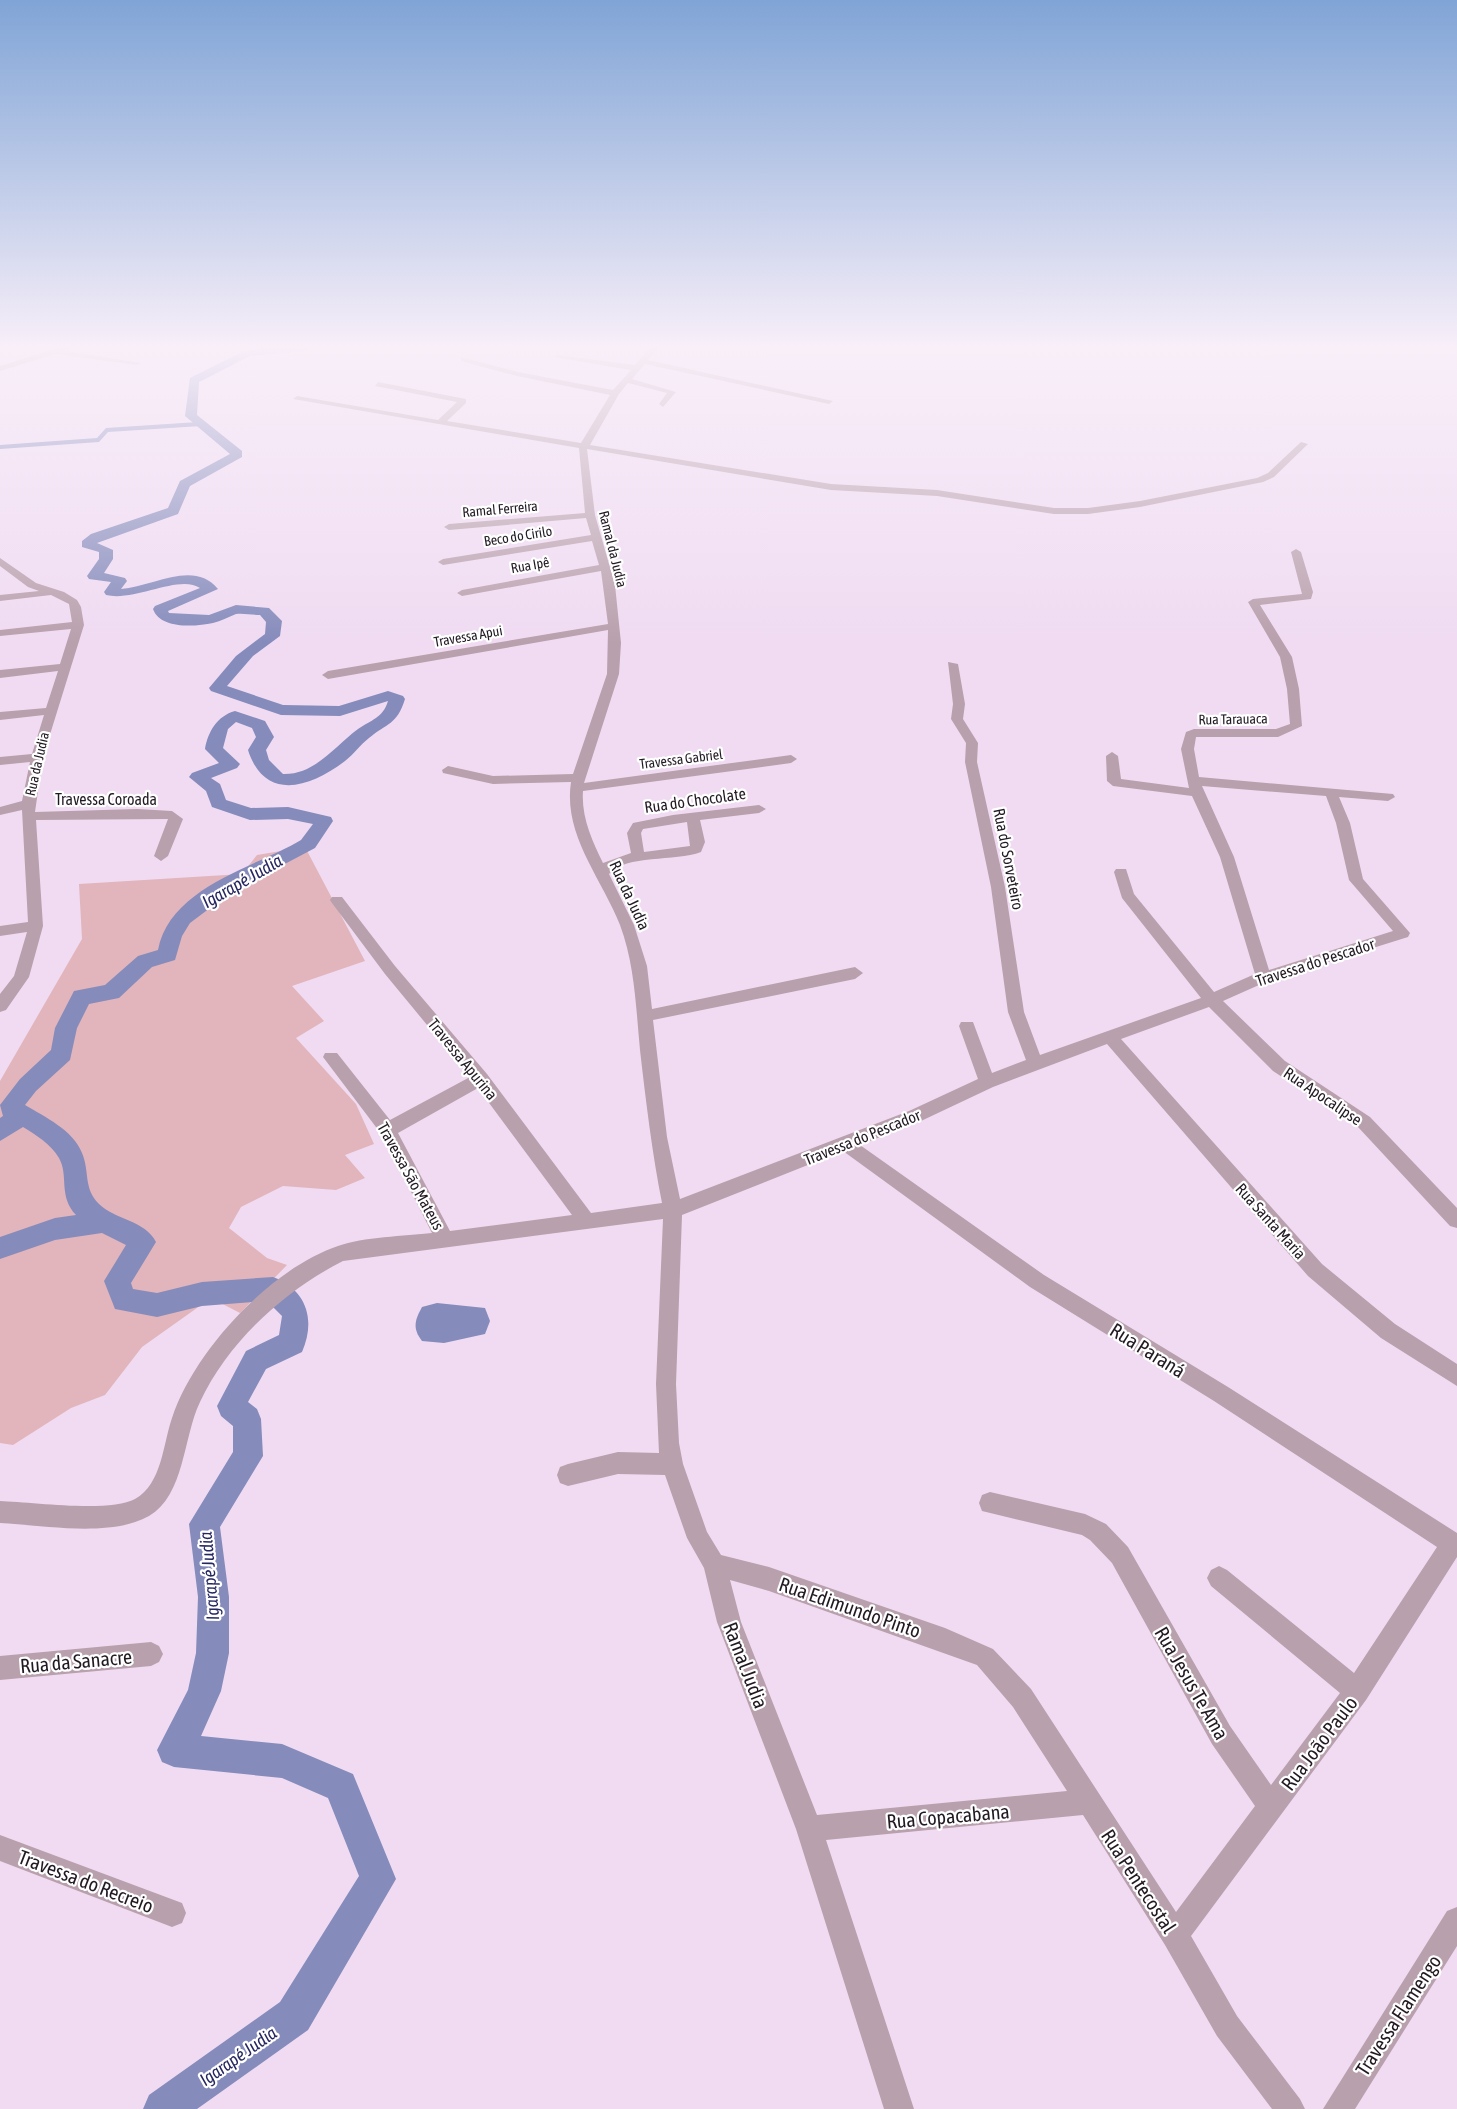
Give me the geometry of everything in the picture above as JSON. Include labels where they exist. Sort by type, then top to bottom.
[{"type":"street","name":"Ramal da Judia","points":[[583,446],[582,461],[590,515],[610,585],[614,626],[613,674]]},
{"type":"street","points":[[586,446],[831,487],[937,493],[1067,512],[1140,504],[1260,480],[1271,475],[1301,446]]},
{"type":"street","name":"Ramal Ferreira","points":[[448,527],[590,515]]},
{"type":"street","name":"Beco do Cirilo","points":[[443,562],[597,537]]},
{"type":"street","name":"Rua Tarauaca","points":[[1263,978],[1226,854],[1197,787],[1187,748],[1190,735],[1203,732],[1278,733],[1296,726],[1293,689],[1286,657],[1253,602],[1307,597],[1308,592],[1296,552]]},
{"type":"street","points":[[0,562],[32,585],[73,602],[76,607],[78,625],[0,633]]},
{"type":"street","name":"Rua Ipê","points":[[462,592],[604,567]]},
{"type":"street","points":[[0,598],[51,592]]},
{"type":"street","name":"Rua da Judia","points":[[0,1006],[21,977],[36,926],[28,810],[37,757],[78,625]]},
{"type":"street","name":"Travessa Apui","points":[[328,675],[614,626]]},
{"type":"street","name":"Rua do Sorveteiro","points":[[952,664],[959,704],[957,719],[972,742],[971,762],[998,887],[1016,1012],[1035,1063]]},
{"type":"street","points":[[0,674],[64,667]]},
{"type":"street","name":"Rua da Judia","points":[[613,674],[577,783],[575,806],[587,845],[627,925],[639,966],[658,1137],[673,1210]]},
{"type":"street","points":[[0,716],[50,711]]},
{"type":"street","points":[[1112,756],[1111,774],[1118,783],[1388,797]]},
{"type":"street","points":[[0,761],[37,757]]},
{"type":"street","name":"Travessa Gabriel","points":[[448,770],[493,780],[577,783],[791,759]]},
{"type":"street","name":"Travessa do Pescador","points":[[0,1512],[102,1516],[133,1512],[150,1502],[162,1485],[184,1412],[206,1370],[218,1353],[257,1312],[305,1274],[341,1253],[673,1210],[915,1116],[987,1082],[1035,1063],[1212,1000],[1263,978],[1404,933],[1356,880],[1343,823],[1331,793]]},
{"type":"street","name":"Rua do Chocolate","points":[[638,855],[634,833],[638,826],[759,809]]},
{"type":"street","points":[[0,811],[28,810]]},
{"type":"street","name":"Travessa Coroada","points":[[28,810],[172,815],[177,819],[176,825],[161,856]]},
{"type":"street","points":[[601,874],[607,867],[638,855],[684,854],[696,849],[698,842],[693,817]]},
{"type":"street","name":"Rua Apocalipse","points":[[1121,872],[1127,895],[1186,971],[1212,1000],[1279,1066],[1364,1122],[1457,1220]]},
{"type":"street","name":"Travessa Apurina","points":[[337,900],[390,970],[481,1079],[586,1220]]},
{"type":"street","points":[[0,931],[36,926]]},
{"type":"street","points":[[646,1016],[855,973]]},
{"type":"street","points":[[967,1026],[987,1082]]},
{"type":"street","name":"Rua Santa Maria","points":[[1110,1037],[1315,1270],[1388,1331],[1457,1376]]},
{"type":"street","name":"Travessa São Mateus","points":[[332,1057],[388,1130],[445,1239]]},
{"type":"street","points":[[388,1130],[481,1079]]},
{"type":"street","name":"Rua Paraná","points":[[846,1144],[1037,1281],[1221,1394],[1455,1545]]},
{"type":"street","name":"Ramal Judia","points":[[673,1210],[666,1384],[668,1443],[672,1464],[698,1538],[714,1564],[729,1622],[809,1829],[899,2109]]},
{"type":"street","points":[[567,1475],[618,1462],[672,1464]]},
{"type":"street","name":"Rua Jesus Te Ama","points":[[990,1503],[1085,1525],[1098,1532],[1120,1555],[1221,1735],[1271,1807]]},
{"type":"street","name":"Rua João Paulo","points":[[1175,1935],[1357,1691],[1455,1545]]},
{"type":"street","name":"Rua Edimundo Pinto","points":[[714,1564],[769,1579],[945,1640],[985,1657]]},
{"type":"street","points":[[1219,1578],[1357,1691]]},
{"type":"street","name":"Rua da Sanacre","points":[[0,1668],[151,1654]]},
{"type":"street","name":"Rua Pentecostal","points":[[985,1657],[1003,1674],[1022,1698],[1175,1935],[1227,2026],[1290,2109]]},
{"type":"street","name":"Rua Copacabana","points":[[809,1829],[1087,1802]]},
{"type":"street","name":"Travessa do Recreio","points":[[0,1848],[172,1913]]},
{"type":"street","name":"Travessa Flamengo","points":[[1338,2109],[1457,1921]]},
{"type":"shaded area","points":[[305,847],[365,961],[292,986],[324,1021],[296,1038],[356,1104],[374,1144],[345,1155],[365,1178],[336,1190],[283,1186],[241,1207],[229,1228],[267,1258],[287,1265],[240,1313],[211,1298],[142,1347],[105,1395],[71,1408],[13,1445],[0,1443],[0,1081],[82,939],[79,884],[242,874],[257,855]]},
{"type":"water","points":[[437,1303],[485,1308],[490,1321],[485,1334],[444,1343],[422,1341],[416,1328],[418,1316],[422,1307]]},
{"type":"waterway","points":[[0,447],[8,446]]},
{"type":"waterway","name":"Igarapé Judia","points":[[22,1115],[10,1108],[28,1085],[62,1054],[66,1028],[82,997],[111,992],[145,961],[168,955],[171,935],[183,918],[201,902],[223,888],[308,844],[324,821],[288,813],[250,814],[218,803],[214,788],[198,777],[231,764],[214,749],[216,738],[223,725],[235,716],[259,725],[265,737],[257,750],[261,762],[278,779],[299,780],[339,757],[364,733],[384,722],[393,712],[397,699],[388,696],[340,711],[281,710],[217,688],[248,653],[272,636],[274,621],[264,611],[236,609],[211,619],[182,620],[163,617],[160,609],[211,589],[200,582],[189,579],[176,580],[136,592],[111,592],[120,581],[114,578],[94,576],[106,559],[106,550],[87,544],[96,537],[173,511],[185,484],[238,454],[229,446]]},
{"type":"waterway","points":[[0,1131],[22,1115]]},
{"type":"waterway","name":"Igarapé Judia","points":[[22,1115],[49,1131],[71,1155],[78,1200],[99,1221],[119,1227],[143,1242],[117,1281],[124,1300],[157,1305],[202,1294],[273,1289],[296,1312],[292,1343],[256,1360],[231,1406],[247,1419],[248,1456],[204,1524],[213,1597],[213,1653],[204,1691],[174,1750],[282,1761],[341,1786],[378,1879],[294,2016],[163,2109]]},
{"type":"waterway","points":[[0,1248],[55,1229],[102,1222]]}]
